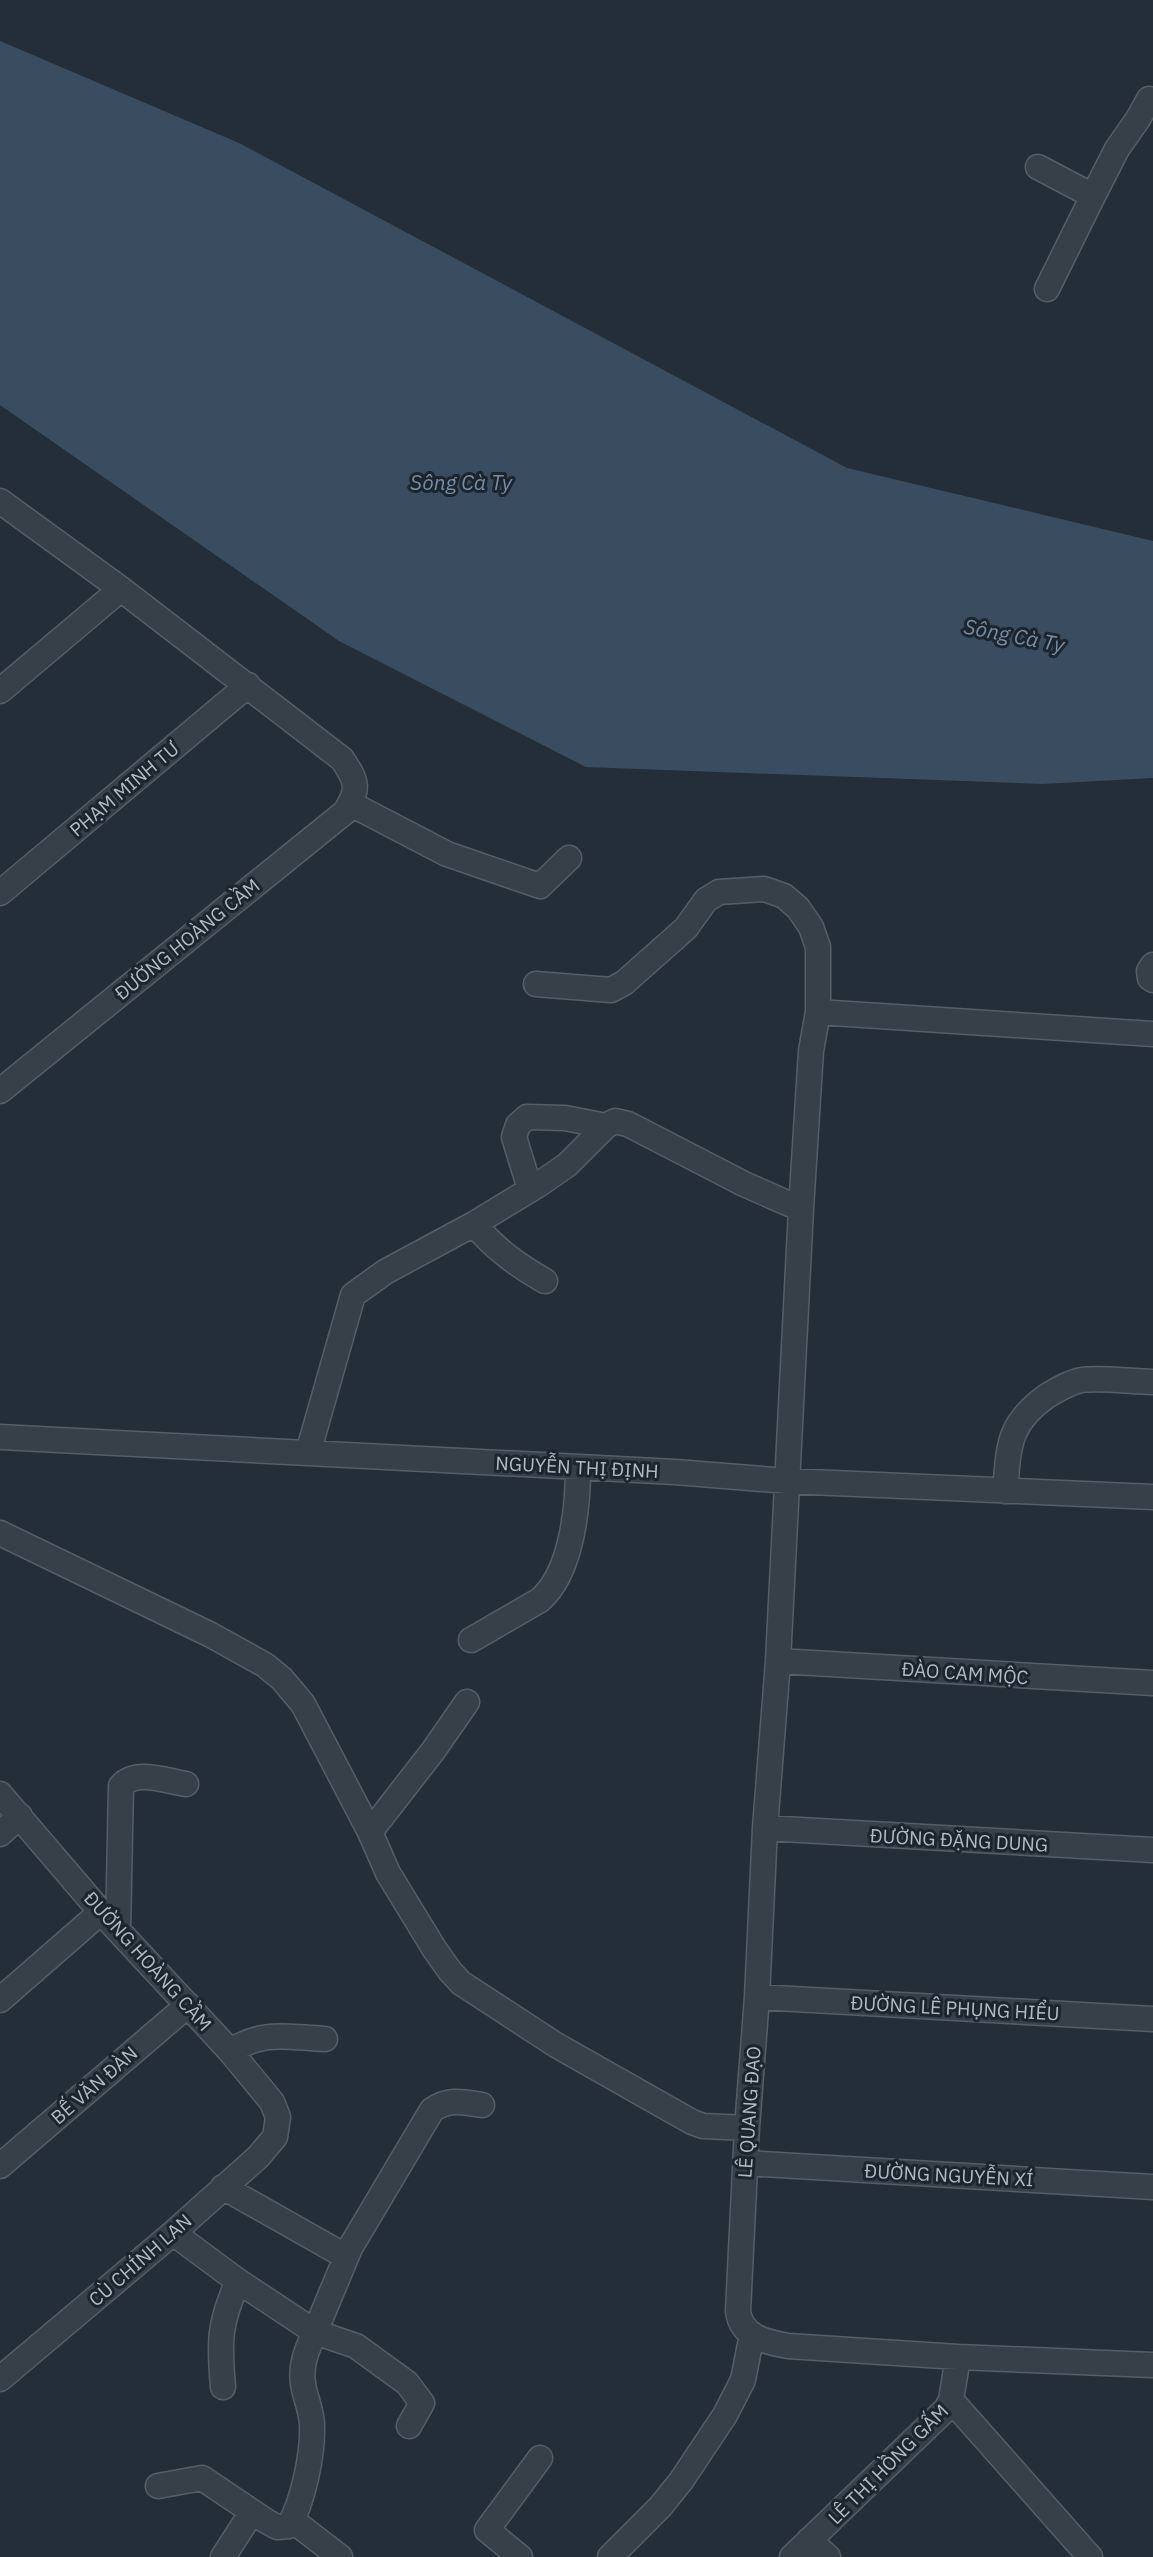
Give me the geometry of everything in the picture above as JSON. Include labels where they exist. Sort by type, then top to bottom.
[{"type":"street","points":[[1047,289],[1117,149],[1138,120],[1152,94]]},
{"type":"street","points":[[1038,166],[1093,196]]},
{"type":"street","points":[[0,501],[121,589],[342,759],[354,777],[356,789],[351,804],[447,854],[540,886],[569,858]]},
{"type":"street","points":[[0,691],[121,589]]},
{"type":"street","name":"PHẠM MINH TƯ","points":[[0,892],[248,685]]},
{"type":"street","name":"ĐƯỜNG HOÀNG CẦM","points":[[0,1091],[345,812],[351,804]]},
{"type":"street","name":"LÊ QUANG ĐẠO","points":[[536,984],[611,989],[624,983],[686,928],[706,900],[719,892],[764,890],[784,896],[798,908],[811,927],[818,947],[818,1012],[811,1051],[778,1661],[745,2163],[738,2311],[739,2321],[752,2334]]},
{"type":"street","points":[[1153,965],[1149,971],[1153,980]]},
{"type":"street","points":[[818,1012],[1153,1034]]},
{"type":"street","points":[[530,1189],[514,1137],[518,1125],[527,1116],[565,1118],[606,1126]]},
{"type":"street","points":[[308,1453],[353,1295],[385,1272],[474,1224],[567,1165],[606,1126],[615,1121],[628,1124],[744,1184],[801,1209]]},
{"type":"street","points":[[474,1224],[503,1255],[545,1281]]},
{"type":"street","points":[[1005,1491],[1009,1450],[1015,1427],[1034,1405],[1058,1389],[1081,1380],[1153,1382]]},
{"type":"street","name":"NGUYỄN THỊ ĐỊNH","points":[[0,1437],[578,1467],[787,1481],[1153,1497]]},
{"type":"street","points":[[471,1640],[540,1600],[548,1592],[565,1556],[573,1528],[578,1467]]},
{"type":"street","points":[[0,1533],[211,1635],[265,1665],[282,1678],[303,1704],[370,1832],[388,1873],[435,1950],[461,1983],[567,2052],[692,2123],[747,2128]]},
{"type":"street","name":"ĐÀO CAM MỘC","points":[[778,1661],[1153,1683]]},
{"type":"street","points":[[370,1832],[467,1702]]},
{"type":"street","points":[[0,2000],[110,1921],[121,1786],[127,1779],[138,1776],[186,1784]]},
{"type":"street","name":"ĐƯỜNG HOÀNG CẦM","points":[[0,1794],[110,1921],[230,2051],[272,2102],[278,2118],[275,2137]]},
{"type":"street","points":[[0,1834],[20,1816]]},
{"type":"street","name":"ĐƯỜNG ĐẶNG DUNG","points":[[765,1828],[1153,1850]]},
{"type":"street","name":"ĐƯỜNG LÊ PHỤNG HIỂU","points":[[757,1997],[1153,2019]]},
{"type":"street","name":"BẾ VĂN ĐÀN","points":[[0,2166],[188,2004]]},
{"type":"street","points":[[230,2051],[250,2040],[269,2036],[325,2039]]},
{"type":"street","points":[[158,2486],[202,2478],[277,2527],[289,2526],[297,2511],[311,2448],[311,2412],[303,2387],[302,2365],[345,2256],[432,2110],[442,2103],[456,2101],[482,2105]]},
{"type":"street","name":"CÙ CHÍNH LAN","points":[[5,2365],[173,2233],[269,2146],[275,2137]]},
{"type":"street","name":"ĐƯỜNG NGUYỄN XÍ","points":[[745,2163],[1153,2187]]},
{"type":"street","points":[[223,2187],[345,2256]]},
{"type":"street","points":[[173,2233],[238,2281],[315,2332],[356,2346],[407,2384],[422,2403],[409,2426]]},
{"type":"street","points":[[223,2387],[221,2329],[238,2281]]},
{"type":"street","points":[[610,2557],[660,2507],[681,2481],[725,2415],[743,2380],[752,2334],[761,2340],[788,2346],[958,2357],[1153,2365]]},
{"type":"street","name":"LÊ THỊ HỒNG GẤM","points":[[801,2549],[946,2409],[951,2400],[958,2357]]},
{"type":"street","points":[[951,2400],[1090,2557]]},
{"type":"street","points":[[520,2557],[487,2530],[540,2458]]},
{"type":"street","points":[[223,2557],[252,2512]]},
{"type":"street","points":[[292,2519],[340,2557]]},
{"type":"street","points":[[801,2549],[828,2557]]},
{"type":"water","name":"Sông Cà Ty","points":[[0,41],[239,143],[847,468],[1153,541],[1153,778],[1042,784],[586,767],[339,641],[0,405]]}]
